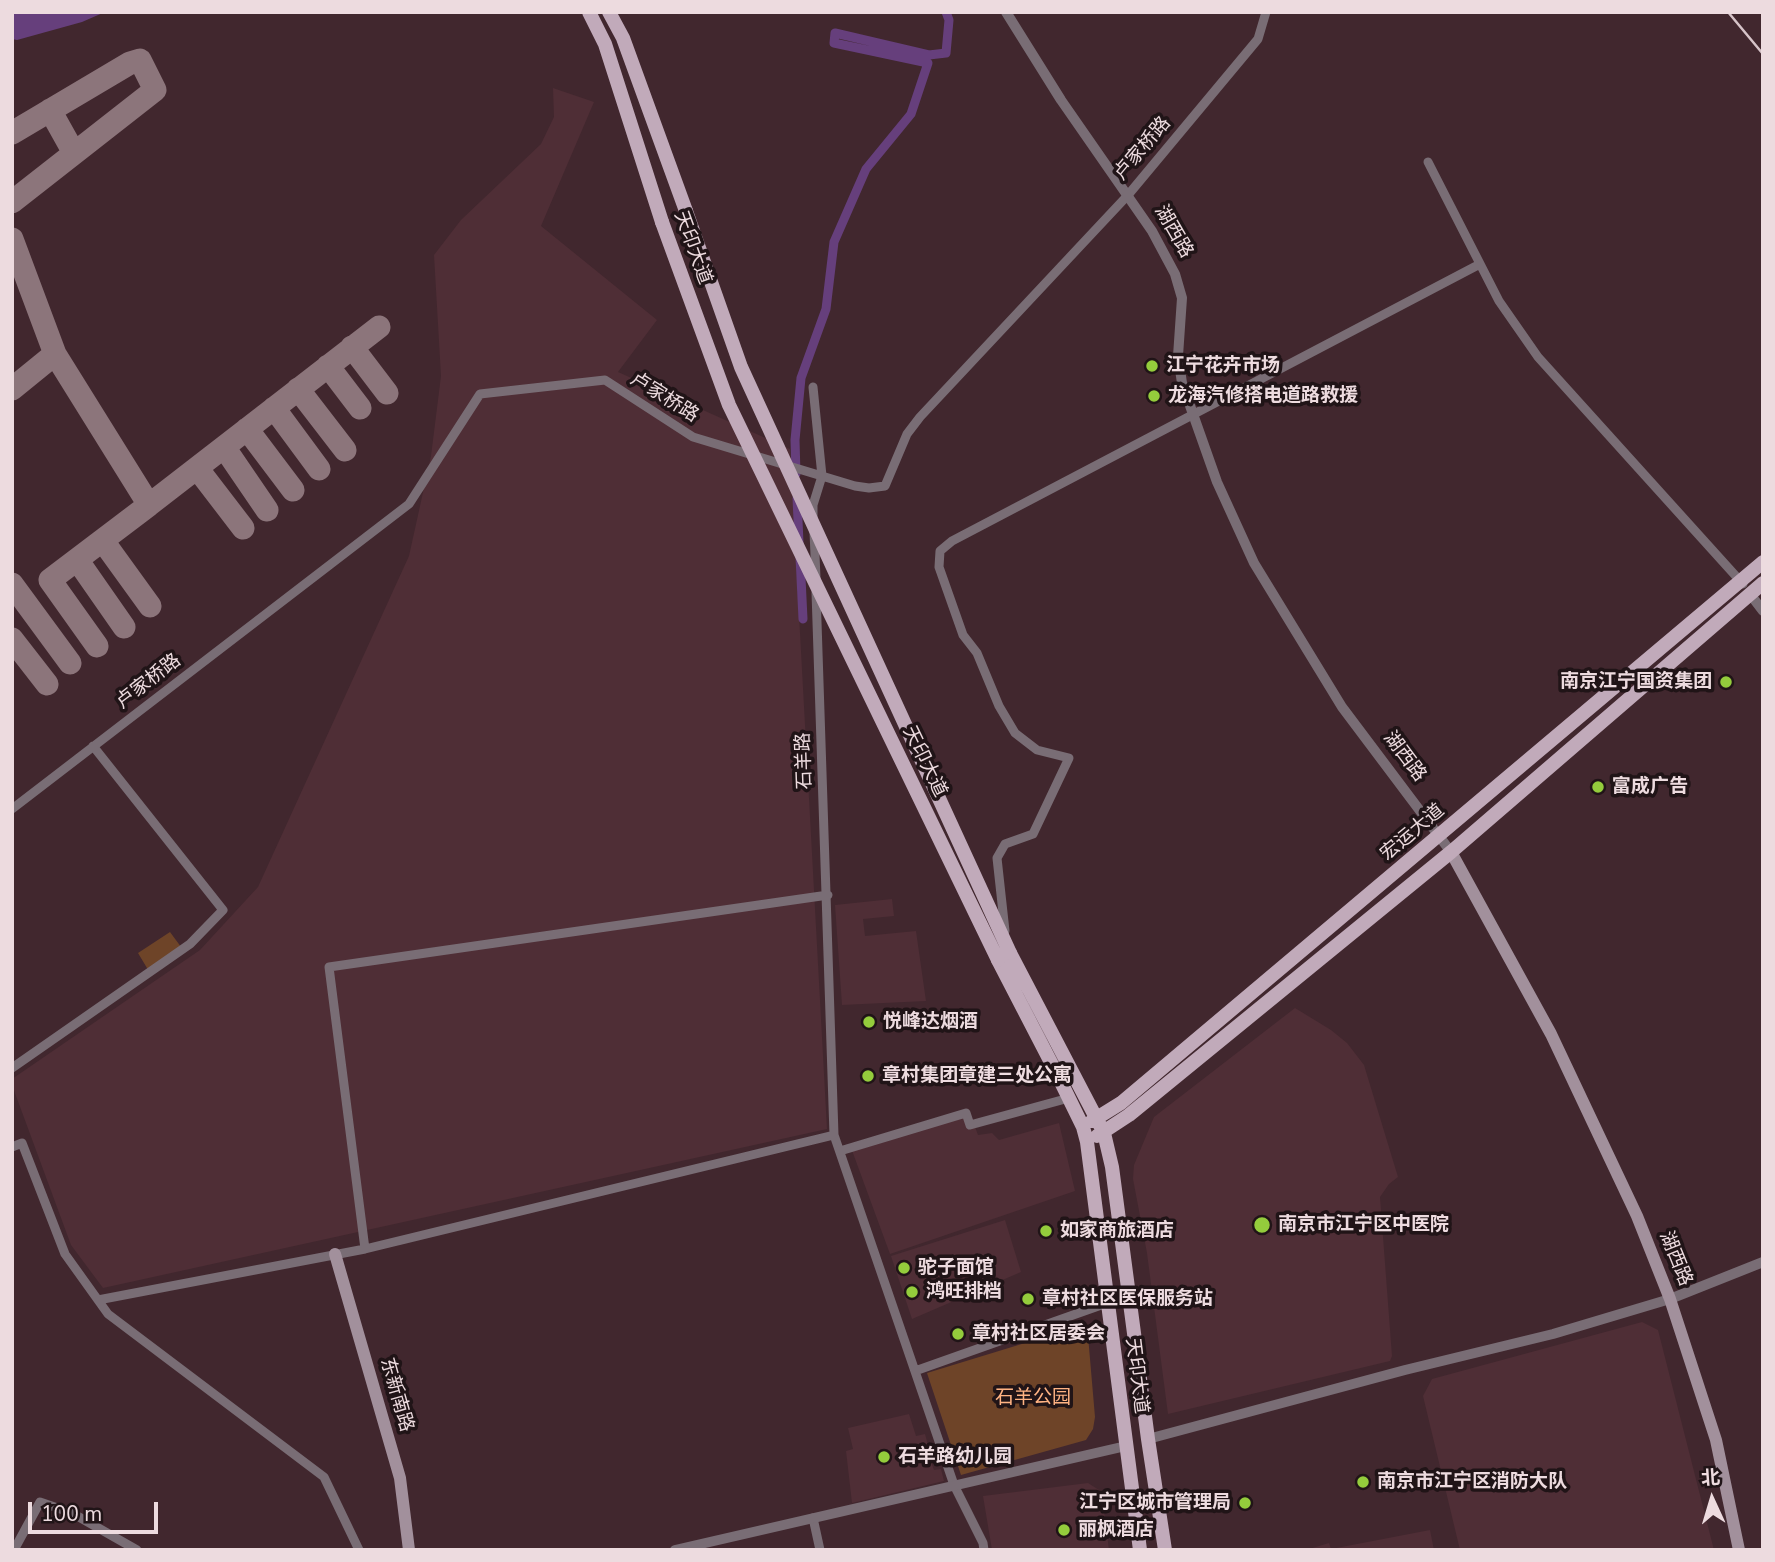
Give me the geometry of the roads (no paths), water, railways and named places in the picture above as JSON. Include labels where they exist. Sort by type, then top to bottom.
[{"type":"main road","name":"天印大道","points":[[589,12],[605,44],[662,222],[729,405],[1004,957],[1098,1118],[1104,1133],[1112,1167],[1165,1550]]},
{"type":"main road","name":"天印大道","points":[[610,12],[623,38],[741,367],[1004,957],[1083,1127],[1140,1550]]},
{"type":"main road","name":"宏运大道","points":[[1083,1127],[1121,1103],[1763,562]]},
{"type":"main road","name":"宏运大道","points":[[1087,1142],[1129,1115],[1451,852],[1763,583]]},
{"type":"main road","name":"湖西路","points":[[1451,852],[1551,1034],[1637,1216],[1670,1299],[1716,1440],[1739,1550]]},
{"type":"main road","name":"东新南路","points":[[335,1254],[400,1478],[409,1550]]},
{"type":"street","name":"湖西路","points":[[1006,12],[1061,100],[1152,231],[1175,274],[1182,298],[1178,356],[1182,383],[1217,482],[1261,574],[1342,707],[1451,852]]},
{"type":"street","name":"卢家桥路","points":[[12,809],[409,504],[480,394],[605,380],[693,437],[855,486],[885,486],[907,434],[920,417],[1128,195],[1258,39],[1266,12]]},
{"type":"street","points":[[1428,162],[1499,302],[1538,357],[1763,611]]},
{"type":"street","points":[[1004,957],[997,858],[1005,844],[1033,834],[1069,758],[1037,750],[1015,733],[999,706],[977,653],[963,635],[939,567],[940,551],[952,541],[1480,264]]},
{"type":"street","name":"石羊路","points":[[813,387],[822,476],[813,505],[834,1135],[954,1485],[984,1550]]},
{"type":"street","points":[[12,1068],[190,944],[223,910],[93,747]]},
{"type":"street","points":[[365,1249],[329,967],[828,895]]},
{"type":"street","points":[[840,1151],[966,1113],[970,1125],[1069,1098]]},
{"type":"street","points":[[98,1300],[365,1249],[834,1135]]},
{"type":"street","points":[[12,1147],[22,1143],[65,1254],[108,1314],[324,1477],[359,1550]]},
{"type":"street","points":[[1148,1439],[1405,1370],[1553,1334],[1670,1299],[1763,1262]]},
{"type":"street","points":[[915,1371],[1107,1303]]},
{"type":"street","points":[[675,1550],[1126,1446]]},
{"type":"street","points":[[14,1550],[40,1502],[72,1513],[137,1550]]},
{"type":"street","points":[[813,1518],[820,1550]]},
{"type":"waterway","points":[[796,474],[795,440],[801,378],[826,309],[834,242],[866,169],[911,114],[928,63],[834,43],[835,33],[929,55],[946,53],[949,20],[946,12]]},
{"type":"waterway","points":[[797,498],[799,543]]},
{"type":"waterway","points":[[800,557],[803,619]]},
{"type":"railway","points":[[1728,12],[1763,54]]},
{"type":"place","name":"江宁花卉市场","points":[[1152,366]]},
{"type":"place","name":"龙海汽修搭电道路救援","points":[[1154,396]]},
{"type":"place","name":"南京江宁国资集团","points":[[1726,682]]},
{"type":"place","name":"富成广告","points":[[1598,787]]},
{"type":"place","name":"悦峰达烟酒","points":[[869,1022]]},
{"type":"place","name":"章村集团章建三处公寓","points":[[868,1076]]},
{"type":"place","name":"南京市江宁区中医院","points":[[1262,1225]]},
{"type":"place","name":"如家商旅酒店","points":[[1046,1231]]},
{"type":"place","name":"驼子面馆","points":[[904,1268]]},
{"type":"place","name":"鸿旺排档","points":[[912,1292]]},
{"type":"place","name":"章村社区医保服务站","points":[[1028,1299]]},
{"type":"place","name":"章村社区居委会","points":[[958,1334]]},
{"type":"place","name":"石羊路幼儿园","points":[[884,1457]]},
{"type":"place","name":"南京市江宁区消防大队","points":[[1363,1482]]},
{"type":"place","name":"江宁区城市管理局","points":[[1245,1503]]},
{"type":"place","name":"丽枫酒店","points":[[1064,1530]]},
{"type":"park label","name":"石羊公园","points":[[1033,1398]]}]
